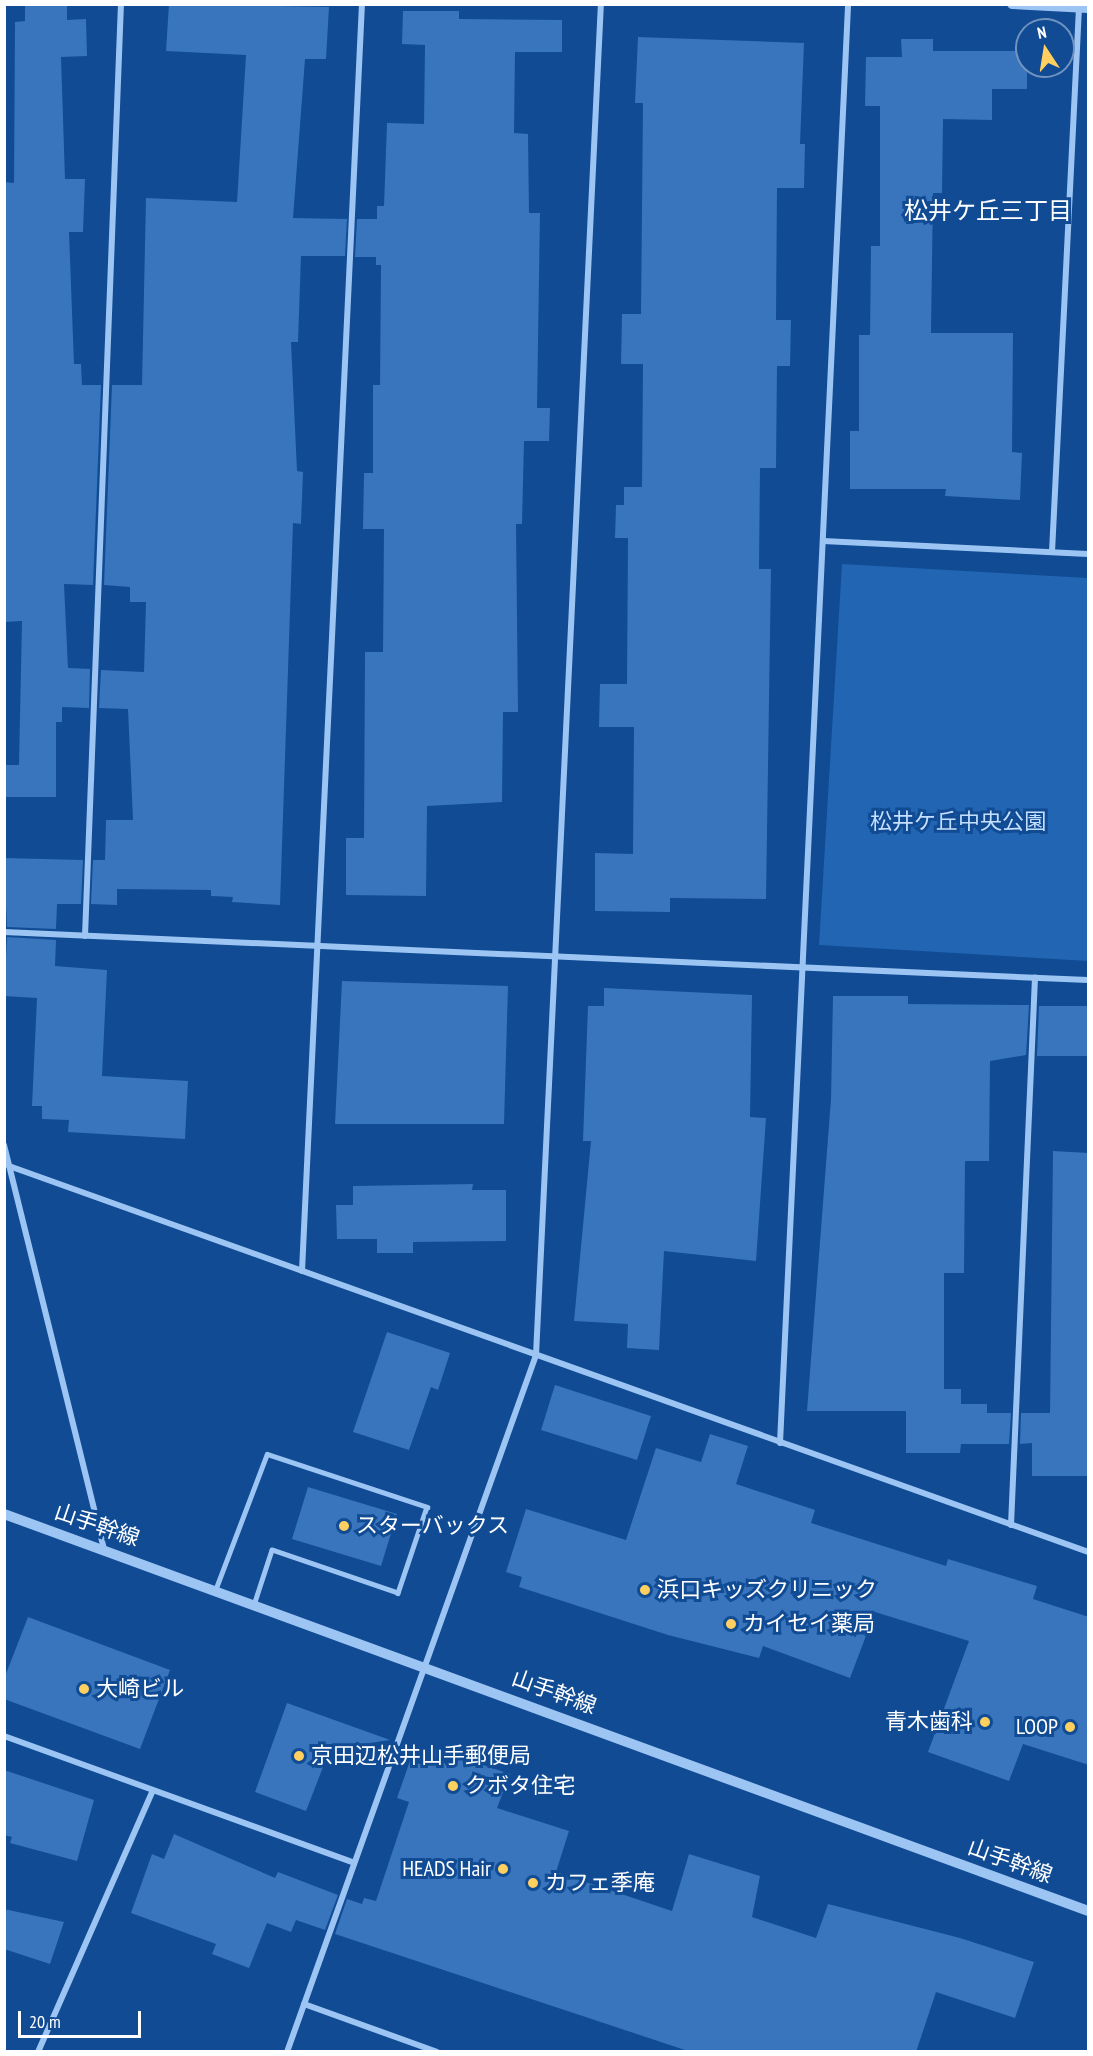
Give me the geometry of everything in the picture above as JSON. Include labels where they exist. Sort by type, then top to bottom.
[{"type":"street","points":[[85,936],[121,4]]},
{"type":"street","points":[[302,1271],[362,4]]},
{"type":"street","points":[[287,2052],[536,1355],[557,957],[601,4]]},
{"type":"street","points":[[780,1443],[848,4]]},
{"type":"street","points":[[1012,4],[1084,8],[1052,552]]},
{"type":"street","points":[[822,542],[1089,554]]},
{"type":"street","points":[[4,932],[1089,980]]},
{"type":"street","points":[[1011,1525],[1035,978]]},
{"type":"street","points":[[4,1145],[103,1546]]},
{"type":"street","points":[[9,1166],[1089,1552]]},
{"type":"street","name":"山手幹線","points":[[4,1514],[103,1546],[1089,1911]]},
{"type":"street","points":[[4,1736],[152,1792],[354,1863]]},
{"type":"street","points":[[38,2052],[152,1792]]},
{"type":"street","points":[[304,2004],[436,2052]]},
{"type":"lane","points":[[216,1588],[267,1454],[427,1507],[398,1593],[272,1550],[255,1602]]},
{"type":"green space","name":"松井ケ丘中央公園","points":[[842,564],[1088,578],[1088,961],[819,945]]},
{"type":"building","points":[[25,4],[67,4],[67,20],[86,19],[87,56],[61,57],[65,179],[85,179],[83,232],[69,232],[74,364],[81,364],[82,385],[101,385],[93,585],[64,584],[68,668],[90,669],[89,708],[62,707],[62,722],[56,722],[56,797],[4,797],[4,765],[19,765],[22,621],[4,622],[4,182],[14,183],[15,22],[25,21]]},
{"type":"building","points":[[169,4],[329,7],[326,59],[305,59],[293,218],[347,219],[345,256],[301,256],[298,342],[291,342],[297,471],[303,472],[301,524],[293,523],[280,905],[232,902],[233,897],[211,896],[211,890],[117,889],[117,905],[91,904],[93,860],[105,860],[106,820],[133,820],[128,709],[99,708],[101,670],[144,672],[146,602],[130,602],[130,587],[104,585],[112,385],[142,385],[146,198],[237,202],[246,55],[166,51]]},
{"type":"building","points":[[403,11],[459,11],[459,19],[562,20],[562,52],[515,52],[514,133],[528,134],[529,213],[540,213],[537,408],[550,408],[549,441],[524,441],[522,524],[516,524],[518,712],[503,712],[502,802],[427,806],[426,896],[346,895],[346,838],[364,838],[365,652],[383,652],[384,529],[363,529],[364,473],[373,473],[373,385],[380,385],[381,265],[376,265],[376,257],[355,257],[357,219],[377,219],[377,206],[384,206],[387,123],[424,124],[425,45],[402,44]]},
{"type":"building","points":[[638,37],[804,43],[800,144],[805,144],[804,188],[777,188],[776,320],[791,320],[790,366],[777,366],[776,468],[760,468],[759,569],[771,569],[766,899],[670,898],[670,912],[595,911],[595,853],[633,854],[634,727],[599,727],[600,684],[627,684],[628,538],[615,538],[616,505],[624,505],[624,487],[642,487],[643,364],[621,364],[622,314],[641,314],[643,103],[635,103]]},
{"type":"building","points":[[901,39],[933,39],[933,51],[1015,51],[1015,78],[1027,78],[1027,89],[992,89],[992,120],[943,119],[942,193],[933,193],[931,333],[1013,333],[1012,452],[1022,453],[1020,500],[945,496],[946,489],[850,489],[850,431],[859,431],[859,335],[870,335],[871,246],[880,246],[880,106],[865,106],[866,57],[902,57]]},
{"type":"building","points":[[4,858],[83,860],[81,904],[57,904],[56,929],[7,927]]},
{"type":"building","points":[[7,937],[56,940],[55,966],[107,970],[102,1076],[188,1081],[185,1139],[68,1132],[69,1120],[42,1119],[42,1106],[32,1106],[37,998],[4,996]]},
{"type":"building","points":[[342,981],[508,986],[504,1124],[335,1124]]},
{"type":"building","points":[[604,988],[752,995],[750,1117],[766,1118],[756,1261],[664,1251],[659,1350],[627,1348],[628,1324],[574,1321],[591,1141],[583,1141],[588,1006],[604,1006]]},
{"type":"building","points":[[833,996],[908,996],[908,1004],[1029,1005],[1026,1055],[990,1061],[989,1161],[965,1161],[964,1273],[944,1273],[944,1389],[961,1389],[961,1404],[987,1404],[987,1413],[1011,1413],[1009,1444],[961,1444],[960,1453],[906,1453],[906,1411],[807,1411],[831,1099]]},
{"type":"building","points":[[1039,1006],[1089,1006],[1089,1056],[1037,1056]]},
{"type":"building","points":[[1053,1151],[1089,1153],[1089,1476],[1032,1476],[1032,1443],[1020,1444],[1021,1413],[1050,1413]]},
{"type":"building","points":[[473,1184],[472,1190],[506,1190],[506,1241],[413,1242],[413,1253],[377,1253],[377,1239],[337,1239],[336,1205],[353,1205],[353,1186]]},
{"type":"building","points":[[387,1332],[450,1353],[438,1390],[431,1387],[409,1450],[353,1432]]},
{"type":"building","points":[[555,1385],[651,1416],[637,1460],[541,1430]]},
{"type":"building","points":[[710,1434],[748,1446],[736,1484],[815,1510],[811,1523],[946,1566],[948,1559],[1037,1586],[1033,1599],[1089,1617],[1089,1765],[1023,1744],[1009,1781],[928,1752],[969,1641],[875,1612],[850,1678],[763,1646],[759,1658],[668,1635],[519,1587],[522,1577],[506,1572],[526,1509],[626,1540],[656,1448],[701,1462]]},
{"type":"building","name":"スターバックス","points":[[308,1487],[397,1514],[381,1566],[292,1539]]},
{"type":"building","name":"大崎ビル","points":[[28,1617],[170,1670],[140,1749],[4,1699],[4,1679]]},
{"type":"building","points":[[287,1703],[390,1740],[330,1749],[306,1811],[255,1792]]},
{"type":"building","points":[[429,1747],[510,1774],[497,1808],[569,1831],[556,1872],[672,1911],[689,1854],[760,1876],[752,1917],[816,1938],[828,1904],[960,1938],[1034,1962],[1015,2018],[936,1992],[916,2052],[691,2052],[335,1934],[347,1899],[362,1904],[364,1898],[376,1901],[409,1802],[397,1798],[410,1761],[423,1765]]},
{"type":"building","points":[[4,1770],[94,1800],[77,1861],[10,1843],[12,1837],[4,1835]]},
{"type":"building","points":[[174,1834],[275,1878],[278,1872],[338,1895],[325,1930],[296,1920],[291,1932],[267,1923],[249,1968],[212,1954],[216,1944],[131,1913],[152,1854],[164,1859]]},
{"type":"building","points":[[4,1909],[64,1922],[50,1964],[4,1949]]},
{"type":"place","name":"スターバックス","points":[[344,1526]]},
{"type":"place","name":"浜口キッズクリニック","points":[[645,1590]]},
{"type":"place","name":"カイセイ薬局","points":[[731,1624]]},
{"type":"place","name":"大崎ビル","points":[[84,1689]]},
{"type":"place","name":"青木歯科","points":[[985,1722]]},
{"type":"place","name":"LOOP","points":[[1070,1727]]},
{"type":"place","name":"京田辺松井山手郵便局","points":[[299,1756]]},
{"type":"place","name":"クボタ住宅","points":[[453,1786]]},
{"type":"place","name":"HEADS Hair","points":[[503,1869]]},
{"type":"place","name":"カフェ季庵","points":[[533,1883]]},
{"type":"district","name":"松井ケ丘三丁目","points":[[988,211]]}]
